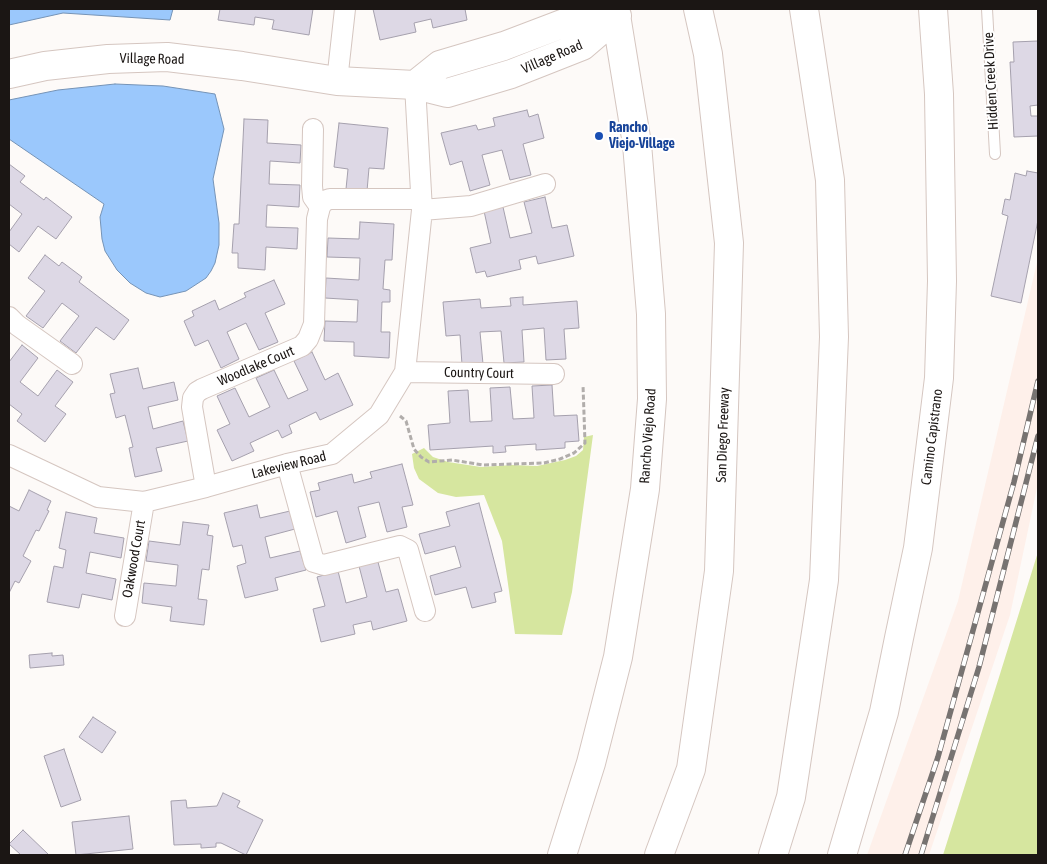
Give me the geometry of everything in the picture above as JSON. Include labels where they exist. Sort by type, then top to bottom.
[{"type":"main road","name":"San Diego Freeway","points":[[659,855],[691,769],[719,571],[729,243],[708,54],[698,9]]},
{"type":"main road","points":[[773,855],[791,798],[824,580],[834,337],[830,180],[804,9]]},
{"type":"main road","name":"Camino Capistrano","points":[[842,855],[884,712],[900,638],[918,548],[939,378],[942,281],[939,94],[933,9]]},
{"type":"main road","name":"Village Road","points":[[9,74],[45,66],[108,59],[167,57],[242,66],[337,81],[415,85],[447,93],[510,74],[582,46],[616,12]]},
{"type":"main road","name":"Rancho Viejo Road","points":[[562,855],[590,763],[618,657],[645,489],[652,399],[651,314],[638,144],[616,12]]},
{"type":"street","points":[[337,81],[345,9]]},
{"type":"street","name":"Lakeview Road","points":[[9,455],[98,497],[144,502],[332,454],[380,415],[405,372],[421,204],[415,85]]},
{"type":"street","name":"Woodlake Court","points":[[206,487],[192,407],[196,392],[302,346],[308,339],[314,324],[317,219],[320,207],[312,192],[313,129]]},
{"type":"street","points":[[320,207],[324,201],[330,199],[471,206],[545,184]]},
{"type":"street","points":[[9,317],[17,325],[72,364]]},
{"type":"street","name":"Country Court","points":[[405,372],[554,374]]},
{"type":"street","points":[[287,464],[314,562],[324,565],[400,546],[408,550],[425,611]]},
{"type":"street","name":"Oakwood Court","points":[[125,616],[144,502]]},
{"type":"lane","name":"Hidden Creek Drive","points":[[988,9],[995,154]]},
{"type":"path","points":[[386,405],[406,421],[414,449],[429,462],[437,463],[452,460],[483,465],[514,463],[531,465],[560,460],[574,454],[585,443],[583,385]]},
{"type":"shaded area","points":[[1038,258],[1038,483],[1010,615],[929,855],[867,855],[958,601]]},
{"type":"green space","points":[[593,435],[572,592],[562,635],[515,634],[502,541],[484,495],[456,497],[438,493],[419,479],[414,468],[412,454],[424,448],[433,457],[448,462],[481,467],[537,466],[576,456],[583,450],[584,437]]},
{"type":"green space","points":[[1038,552],[1038,855],[943,855],[1000,674]]},
{"type":"water","points":[[9,9],[173,9],[170,20],[63,13],[9,25]]},
{"type":"water","points":[[115,84],[163,86],[215,94],[224,129],[213,179],[219,223],[219,245],[215,263],[206,278],[186,291],[160,297],[146,293],[130,283],[117,270],[105,251],[100,217],[104,204],[9,139],[9,100],[58,90]]},
{"type":"building","points":[[220,9],[313,9],[309,35],[272,29],[274,20],[255,17],[254,25],[218,20]]},
{"type":"building","points":[[373,9],[465,9],[467,20],[433,28],[431,19],[414,23],[416,32],[380,40]]},
{"type":"building","points":[[1038,41],[1038,105],[1030,106],[1031,116],[1038,116],[1038,136],[1014,137],[1010,62],[1014,62],[1013,42]]},
{"type":"building","points":[[527,110],[529,117],[538,114],[544,138],[523,144],[531,175],[510,180],[502,150],[482,155],[490,185],[470,191],[462,161],[450,165],[441,133],[476,125],[478,130],[495,126],[493,118]]},
{"type":"building","points":[[244,119],[268,120],[267,143],[301,145],[300,163],[270,161],[269,184],[300,185],[299,207],[267,205],[266,227],[298,228],[297,249],[266,247],[265,270],[238,268],[238,253],[232,253],[234,224],[239,224]]},
{"type":"building","points":[[339,123],[388,128],[384,169],[369,168],[367,191],[346,189],[348,169],[334,167]]},
{"type":"building","points":[[9,164],[25,176],[20,182],[44,200],[46,197],[72,217],[56,239],[38,226],[19,252],[9,244],[9,232],[22,214],[9,204]]},
{"type":"building","points":[[1027,171],[1038,173],[1038,220],[1021,303],[991,296],[1008,216],[1002,214],[1005,199],[1010,200],[1015,173],[1026,176]]},
{"type":"building","points":[[545,197],[552,228],[567,225],[574,256],[538,264],[536,256],[519,260],[521,269],[487,277],[485,271],[476,273],[470,248],[491,243],[484,211],[503,207],[510,238],[532,233],[524,202]]},
{"type":"building","points":[[360,222],[394,224],[392,260],[385,260],[383,289],[390,290],[390,302],[382,302],[381,332],[390,332],[389,358],[354,356],[354,342],[324,341],[325,321],[357,322],[358,300],[325,298],[326,278],[359,280],[360,258],[327,257],[328,238],[359,239]]},
{"type":"building","points":[[45,255],[59,266],[62,262],[82,277],[79,282],[129,320],[114,340],[96,327],[76,353],[60,341],[79,316],[62,303],[43,328],[26,316],[45,291],[28,278]]},
{"type":"building","points":[[274,280],[285,304],[265,313],[278,342],[259,350],[246,323],[227,332],[239,359],[221,368],[208,340],[195,346],[184,321],[194,316],[192,311],[215,300],[219,310],[246,297],[244,293]]},
{"type":"building","points":[[523,297],[523,305],[577,301],[579,328],[564,329],[566,359],[546,360],[544,328],[522,330],[524,362],[504,363],[501,331],[480,332],[483,364],[462,365],[460,335],[446,336],[443,302],[480,299],[481,308],[511,306],[510,298]]},
{"type":"building","points":[[22,345],[38,358],[20,382],[38,396],[57,370],[73,382],[55,406],[66,414],[45,442],[17,421],[22,414],[9,404],[9,362]]},
{"type":"building","points":[[312,352],[325,380],[338,373],[353,405],[320,420],[316,412],[289,425],[292,433],[282,438],[278,430],[250,443],[254,451],[232,461],[217,430],[230,424],[217,396],[235,388],[249,417],[270,407],[256,378],[274,370],[288,399],[308,390],[294,361]]},
{"type":"building","points":[[138,368],[143,389],[174,382],[178,400],[148,407],[153,429],[183,421],[188,441],[156,448],[162,471],[135,477],[129,448],[133,447],[125,415],[116,418],[110,394],[115,393],[110,374]]},
{"type":"building","points":[[552,385],[554,416],[577,415],[579,441],[565,442],[565,448],[536,450],[536,444],[505,446],[506,452],[493,453],[493,446],[430,450],[428,425],[450,423],[448,391],[468,390],[470,422],[492,421],[490,388],[510,387],[513,419],[534,418],[532,386]]},
{"type":"building","points":[[402,464],[413,505],[402,507],[407,527],[387,532],[379,502],[358,507],[366,537],[346,543],[337,511],[316,517],[310,492],[320,490],[318,483],[352,474],[354,483],[372,478],[370,472]]},
{"type":"building","points":[[29,490],[51,501],[47,510],[49,511],[39,531],[36,530],[23,556],[31,561],[19,583],[15,581],[9,593],[9,506],[19,511]]},
{"type":"building","points":[[479,503],[502,591],[494,593],[496,602],[472,608],[466,587],[435,595],[430,576],[461,567],[455,546],[425,554],[419,534],[450,526],[446,512]]},
{"type":"building","points":[[257,505],[260,518],[290,511],[295,529],[265,537],[270,558],[300,551],[306,570],[275,578],[278,590],[245,598],[237,566],[246,563],[242,545],[233,547],[224,513]]},
{"type":"building","points":[[66,512],[97,518],[94,533],[124,538],[121,558],[90,552],[86,573],[116,579],[112,600],[82,594],[79,608],[47,602],[54,566],[63,568],[66,550],[59,548]]},
{"type":"building","points":[[183,522],[209,525],[207,535],[213,536],[209,570],[202,569],[198,599],[207,600],[204,625],[170,621],[172,607],[142,603],[144,583],[176,586],[178,565],[146,561],[149,541],[180,545]]},
{"type":"building","points":[[378,562],[386,592],[398,589],[407,621],[373,630],[371,621],[353,625],[355,634],[321,642],[313,609],[325,606],[317,577],[338,571],[346,603],[367,597],[359,566]]},
{"type":"building","points":[[52,653],[52,656],[63,655],[64,665],[30,668],[29,655]]},
{"type":"building","points":[[93,717],[116,732],[102,753],[79,737]]},
{"type":"building","points":[[64,749],[81,800],[61,807],[44,756]]},
{"type":"building","points":[[223,793],[240,801],[237,807],[263,820],[246,855],[221,843],[216,843],[216,847],[201,848],[201,844],[174,845],[171,801],[186,800],[187,808],[217,806]]},
{"type":"building","points":[[129,816],[133,849],[76,855],[72,822]]},
{"type":"building","points":[[23,830],[49,855],[21,855],[9,844]]},
{"type":"railway","points":[[905,855],[938,757],[1014,482],[1038,381]]},
{"type":"railway","points":[[921,855],[979,667],[1038,436]]},
{"type":"place","name":"Rancho Viejo-Village","points":[[599,136]]}]
